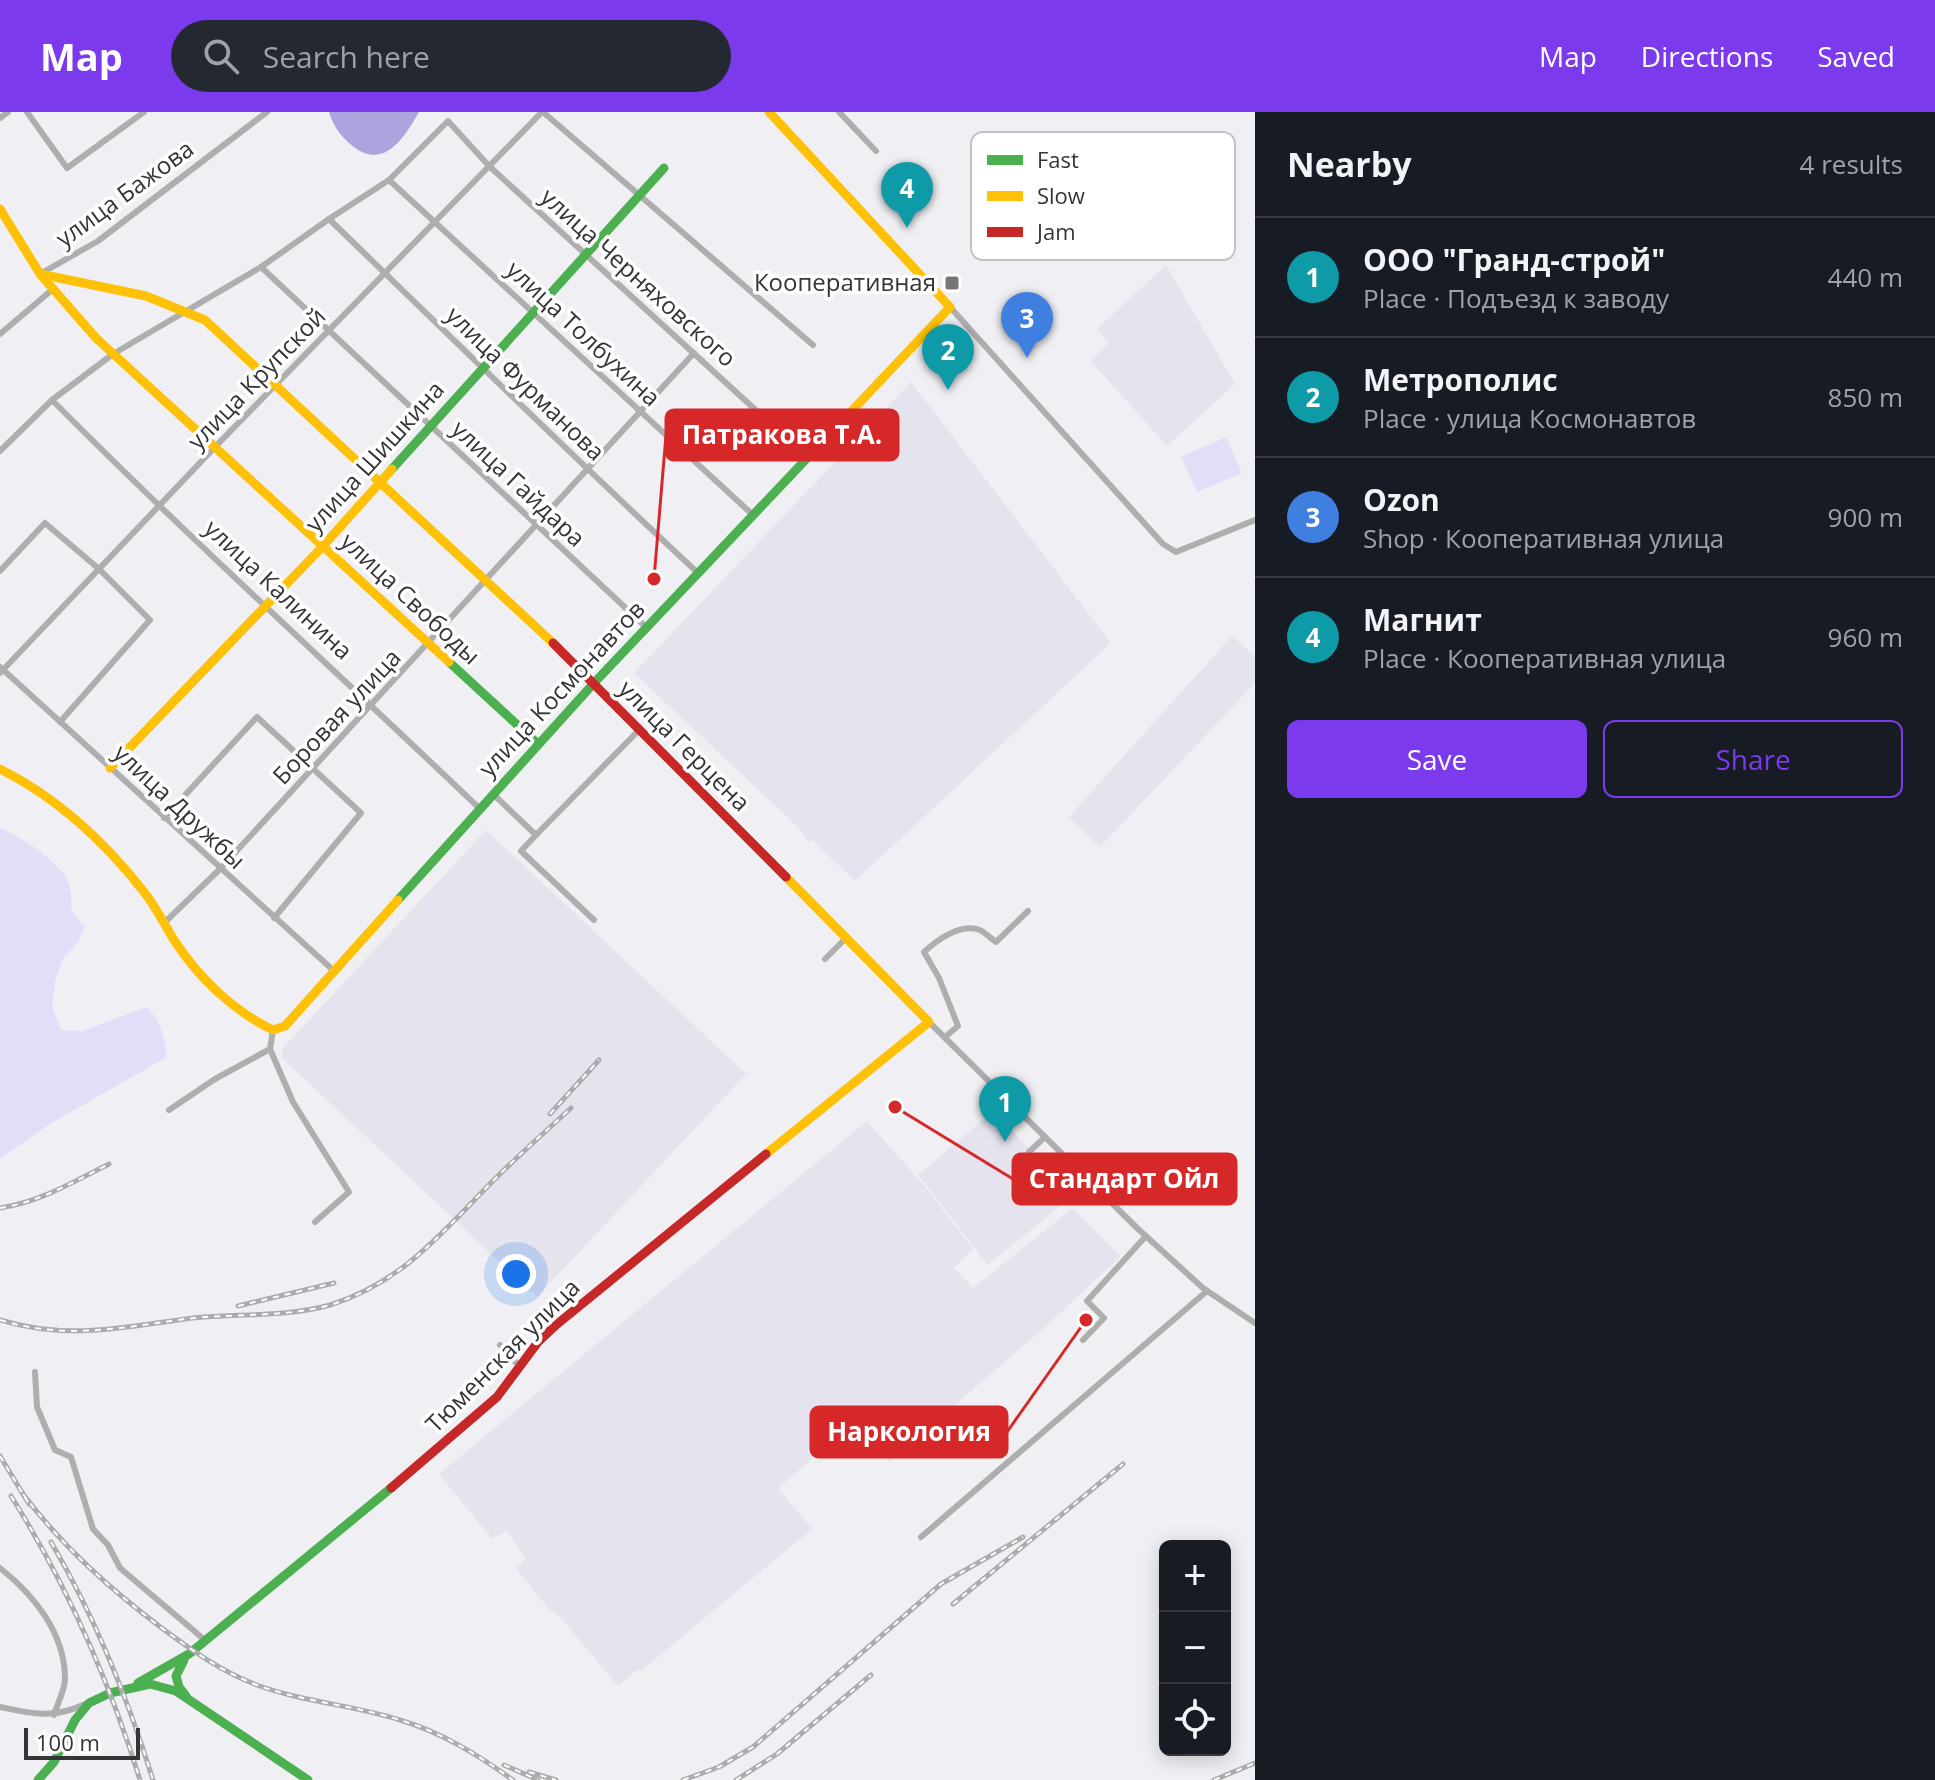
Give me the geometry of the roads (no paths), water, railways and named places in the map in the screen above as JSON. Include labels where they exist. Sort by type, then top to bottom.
[{"type":"street","points":[[0,118],[8,112]]},
{"type":"street","points":[[27,112],[67,168],[144,112]]},
{"type":"street","name":"улица Бажова","points":[[40,274],[98,241],[267,112]]},
{"type":"street","points":[[543,112],[813,345]]},
{"type":"street","name":"улица Крупской","points":[[1,670],[543,112]]},
{"type":"street","points":[[769,112],[1163,544],[1176,552],[1255,520]]},
{"type":"street","points":[[839,112],[876,151]]},
{"type":"street","name":"улица Черняховского","points":[[389,180],[448,121],[489,166],[807,457]]},
{"type":"street","name":"улица Шишкина","points":[[110,768],[323,546],[664,168]]},
{"type":"street","points":[[0,451],[52,400],[113,354],[261,267],[389,180]]},
{"type":"street","name":"улица Толбухина","points":[[389,180],[753,515]]},
{"type":"street","points":[[0,209],[40,274]]},
{"type":"street","name":"улица Фурманова","points":[[329,219],[484,366],[586,469],[698,573]]},
{"type":"street","name":"улица Гайдара","points":[[261,267],[646,627]]},
{"type":"street","name":"улица Свободы","points":[[40,274],[113,354],[538,744]]},
{"type":"street","name":"улица Герцена","points":[[40,274],[148,296],[188,310],[205,320],[485,578],[594,683],[1146,1236],[1207,1291],[1255,1323]]},
{"type":"street","points":[[0,334],[53,289]]},
{"type":"street","name":"улица Космонавтов","points":[[273,1030],[285,1026],[594,683],[950,307]]},
{"type":"street","name":"Боровая улица","points":[[164,923],[220,869],[314,768],[694,353]]},
{"type":"street","name":"улица Калинина","points":[[52,400],[158,507],[479,808]]},
{"type":"street","points":[[0,571],[45,523],[99,569],[150,620],[60,722]]},
{"type":"street","name":"улица Дружбы","points":[[1,670],[334,971]]},
{"type":"street","points":[[164,818],[257,717],[314,768],[361,813],[274,918]]},
{"type":"street","points":[[594,920],[521,851],[640,729]]},
{"type":"street","points":[[0,769],[35,787],[82,827],[130,876],[197,969],[249,1018],[273,1030],[270,1049],[293,1102],[349,1192],[315,1222]]},
{"type":"street","points":[[493,794],[536,835]]},
{"type":"street","points":[[945,1037],[958,1026],[939,978],[924,952],[940,938],[967,929],[980,930],[996,942],[1028,911]]},
{"type":"street","points":[[825,959],[846,938]]},
{"type":"street","name":"Тюменская улица","points":[[92,1701],[138,1683],[206,1641],[497,1397],[538,1342],[568,1315],[929,1022]]},
{"type":"street","points":[[169,1110],[215,1079],[270,1049]]},
{"type":"street","points":[[1029,1152],[1045,1137]]},
{"type":"street","points":[[1083,1340],[1104,1318],[1087,1301],[1146,1236]]},
{"type":"street","points":[[921,1537],[1207,1291]]},
{"type":"street","points":[[500,1345],[520,1367]]},
{"type":"street","points":[[35,1372],[37,1407],[55,1450],[71,1457],[93,1529],[108,1545],[120,1568],[206,1641]]},
{"type":"street","points":[[0,1568],[16,1580],[45,1614],[61,1648],[65,1682],[54,1715]]},
{"type":"street","points":[[189,1654],[178,1669],[177,1681],[194,1704]]},
{"type":"street","points":[[138,1683],[165,1686],[308,1780]]},
{"type":"street","points":[[0,1707],[42,1716],[54,1715],[92,1701]]},
{"type":"street","points":[[38,1780],[57,1761],[78,1715],[92,1701]]},
{"type":"railway","points":[[550,1114],[599,1060]]},
{"type":"railway","points":[[0,1320],[47,1330],[115,1329],[203,1317],[295,1312],[355,1296],[398,1271],[416,1256],[571,1108]]},
{"type":"railway","points":[[0,1208],[43,1196],[109,1164]]},
{"type":"railway","points":[[238,1306],[334,1283]]},
{"type":"railway","points":[[0,1456],[29,1504]]},
{"type":"railway","points":[[953,1604],[1123,1464]]},
{"type":"railway","points":[[23,1494],[54,1532],[106,1583],[163,1629],[220,1667],[274,1691],[415,1725],[459,1745],[513,1780]]},
{"type":"railway","points":[[11,1496],[85,1634],[115,1706],[140,1780]]},
{"type":"railway","points":[[683,1780],[719,1767],[753,1747],[941,1584],[1023,1537]]},
{"type":"railway","points":[[51,1542],[109,1658],[153,1780]]},
{"type":"railway","points":[[736,1780],[777,1754],[871,1675]]},
{"type":"railway","points":[[1214,1780],[1255,1763]]},
{"type":"railway","points":[[504,1765],[538,1780]]},
{"type":"railway","points":[[529,1772],[556,1780]]},
{"type":"place","name":"Магнит","points":[[907,228]]},
{"type":"place","name":"Кооперативная","points":[[952,283]]},
{"type":"place","name":"Ozon","points":[[1027,358]]},
{"type":"place","name":"Метрополис","points":[[948,390]]},
{"type":"place","name":"Патракова Т.А.","points":[[654,579]]},
{"type":"place","name":"Стандарт Ойл","points":[[895,1107]]},
{"type":"place","name":"ООО \"Гранд-строй\"","points":[[1005,1142]]},
{"type":"place","name":"Наркология","points":[[1086,1320]]}]
